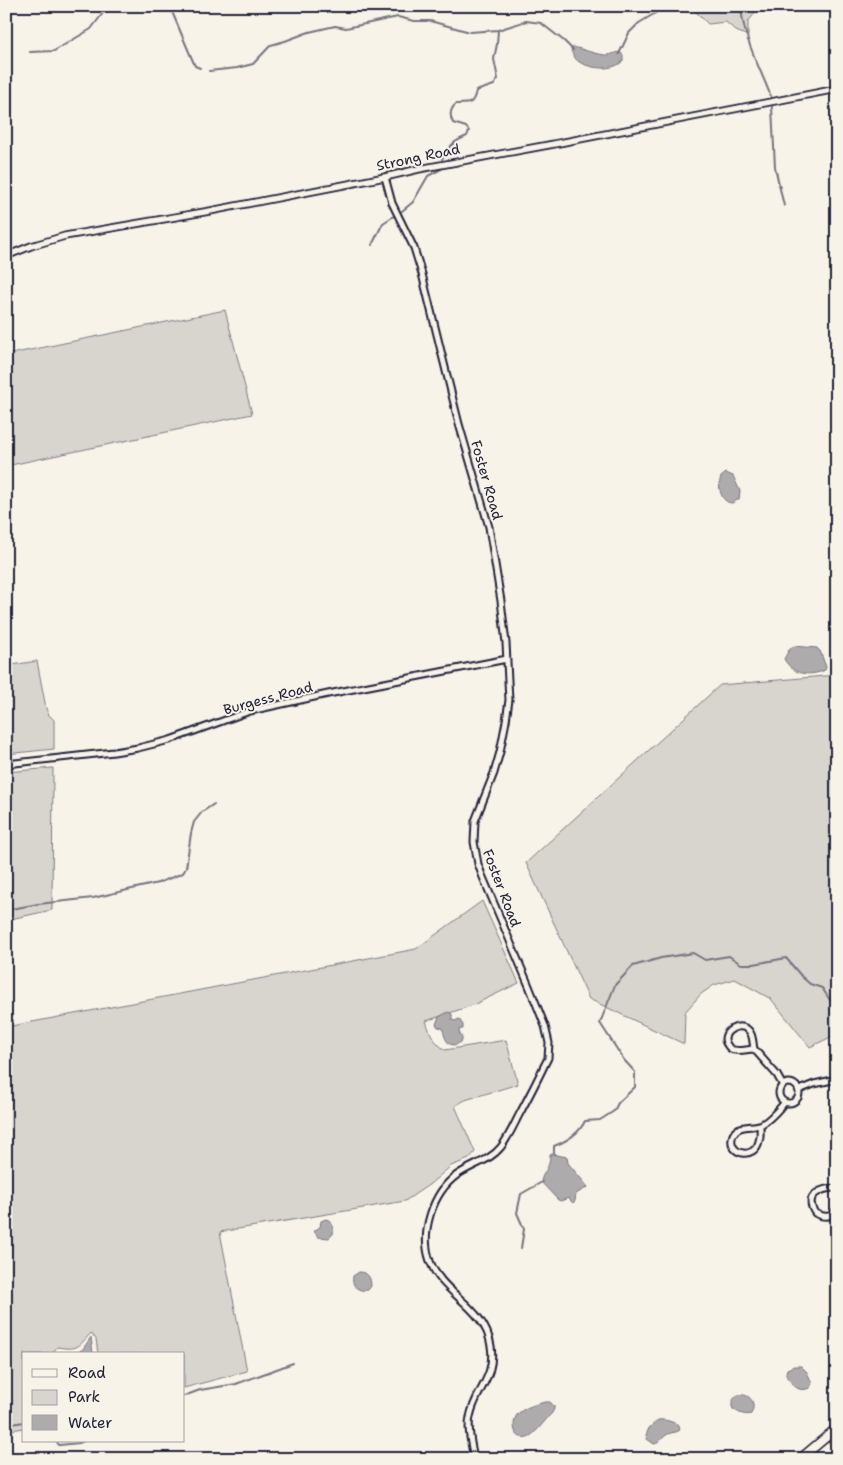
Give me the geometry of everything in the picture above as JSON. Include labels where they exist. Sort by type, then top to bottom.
[{"type":"main road","points":[[800,1459],[837,1428]]},
{"type":"street","name":"Strong Road","points":[[6,256],[65,236],[210,211],[427,167],[837,89]]},
{"type":"street","name":"Foster Road","points":[[385,177],[392,203],[418,260],[459,424],[484,506],[497,574],[509,689],[506,721],[494,773],[475,821],[474,842],[482,875],[541,1015],[548,1037],[549,1050],[544,1066],[505,1141],[496,1152],[457,1175],[446,1185],[434,1206],[427,1228],[427,1252],[434,1269],[478,1316],[490,1337],[492,1354],[490,1370],[470,1417],[474,1459]]},
{"type":"street","name":"Burgess Road","points":[[6,764],[114,752],[156,744],[250,711],[507,659]]},
{"type":"street","points":[[754,1049],[734,1050],[730,1048],[725,1040],[727,1032],[734,1027],[747,1029],[752,1035],[754,1049],[777,1075],[782,1084]]},
{"type":"street","points":[[799,1090],[814,1084],[837,1079]]},
{"type":"street","points":[[787,1082],[794,1083],[799,1090],[799,1095],[795,1101],[788,1103],[779,1097],[778,1091],[782,1084],[787,1082]]},
{"type":"street","points":[[760,1125],[759,1142],[753,1152],[748,1154],[735,1149],[732,1144],[732,1137],[736,1132],[746,1126],[760,1125],[771,1117],[785,1102]]},
{"type":"street","points":[[837,1194],[836,1188],[827,1188],[815,1194],[811,1204],[815,1213],[826,1217],[835,1213],[837,1208]]},
{"type":"green space","points":[[690,6],[760,6],[748,22],[748,36],[736,31],[726,22],[708,24]]},
{"type":"green space","points":[[225,310],[252,414],[6,466],[6,355]]},
{"type":"green space","points":[[37,661],[46,708],[48,714],[54,720],[54,749],[6,754],[6,666]]},
{"type":"green space","points":[[837,675],[837,1036],[833,1036],[810,1047],[771,999],[735,979],[714,985],[701,994],[685,1012],[684,1044],[589,999],[526,863],[720,685]]},
{"type":"green space","points":[[53,768],[52,910],[6,920],[6,772]]},
{"type":"green space","points":[[482,901],[519,983],[473,1005],[426,1021],[433,1037],[445,1050],[506,1040],[518,1084],[465,1100],[455,1106],[475,1152],[469,1159],[451,1166],[430,1184],[405,1201],[220,1232],[247,1371],[185,1388],[185,1352],[98,1352],[96,1339],[91,1333],[77,1347],[57,1347],[53,1352],[22,1352],[22,1428],[6,1431],[6,1027],[416,949]]},
{"type":"water","points":[[573,47],[605,55],[620,52],[623,55],[623,61],[608,68],[591,67],[576,59],[571,51]]},
{"type":"water","points":[[726,473],[733,476],[740,491],[739,499],[732,503],[725,500],[720,489],[721,477]]},
{"type":"water","points":[[794,646],[817,648],[826,667],[825,670],[807,674],[792,668],[784,659],[789,650]]},
{"type":"water","points":[[448,1012],[452,1014],[452,1020],[459,1019],[463,1025],[463,1029],[460,1029],[459,1032],[462,1041],[454,1045],[448,1043],[443,1028],[438,1027],[436,1024],[439,1017]]},
{"type":"water","points":[[552,1154],[567,1157],[568,1163],[588,1187],[576,1194],[573,1203],[568,1198],[561,1201],[558,1200],[541,1182]]},
{"type":"water","points":[[326,1219],[332,1225],[333,1234],[329,1238],[318,1237],[314,1231],[320,1227],[321,1221]]},
{"type":"water","points":[[359,1272],[367,1274],[370,1278],[371,1286],[368,1290],[358,1289],[353,1283],[353,1276]]},
{"type":"water","points":[[91,1337],[93,1352],[78,1352],[83,1349]]},
{"type":"water","points":[[801,1366],[807,1372],[812,1383],[810,1388],[803,1390],[798,1388],[788,1379],[787,1369]]},
{"type":"water","points":[[738,1395],[749,1397],[753,1403],[751,1414],[742,1414],[733,1409],[732,1401]]},
{"type":"water","points":[[550,1402],[554,1409],[538,1429],[530,1436],[524,1438],[516,1434],[514,1424],[517,1415],[525,1409]]},
{"type":"water","points":[[658,1420],[666,1420],[679,1425],[680,1430],[668,1434],[654,1444],[647,1439],[646,1435],[649,1428]]},
{"type":"waterway","points":[[30,52],[54,51],[91,29],[103,13],[105,6],[170,7],[195,66],[200,68]]},
{"type":"waterway","points":[[619,54],[629,33],[639,23],[667,6]]},
{"type":"waterway","points":[[741,6],[748,41],[771,97]]},
{"type":"waterway","points":[[209,71],[253,64],[271,45],[309,32],[335,26],[346,28],[398,17],[414,21],[430,21],[470,32],[498,30],[526,21],[541,23],[573,50]]},
{"type":"waterway","points":[[442,159],[452,145],[467,136],[469,131],[466,127],[453,123],[451,117],[452,108],[456,104],[470,103],[476,91],[494,85],[498,79],[494,59],[498,30]]},
{"type":"waterway","points":[[772,107],[775,167],[784,206]]},
{"type":"waterway","points":[[402,211],[413,202],[428,176],[443,168]]},
{"type":"waterway","points":[[372,245],[383,223],[394,216]]},
{"type":"waterway","points":[[6,910],[38,904],[93,898],[158,883],[183,873],[186,868],[194,822],[202,812],[214,804]]},
{"type":"waterway","points":[[554,1154],[554,1146],[572,1136],[585,1121],[600,1120],[614,1111],[618,1103],[635,1087],[635,1072],[624,1060],[600,1023],[615,985],[633,966],[661,958],[693,953],[705,960],[729,956],[741,964],[754,964],[786,958],[810,984],[822,988],[830,1000],[837,1002]]},
{"type":"waterway","points":[[521,1248],[524,1229],[517,1213],[521,1194],[542,1182]]},
{"type":"waterway","points":[[185,1396],[200,1390],[236,1384],[293,1363]]},
{"type":"waterway","points":[[6,1425],[22,1422]]},
{"type":"waterway","points":[[57,1442],[59,1445],[81,1442]]}]
